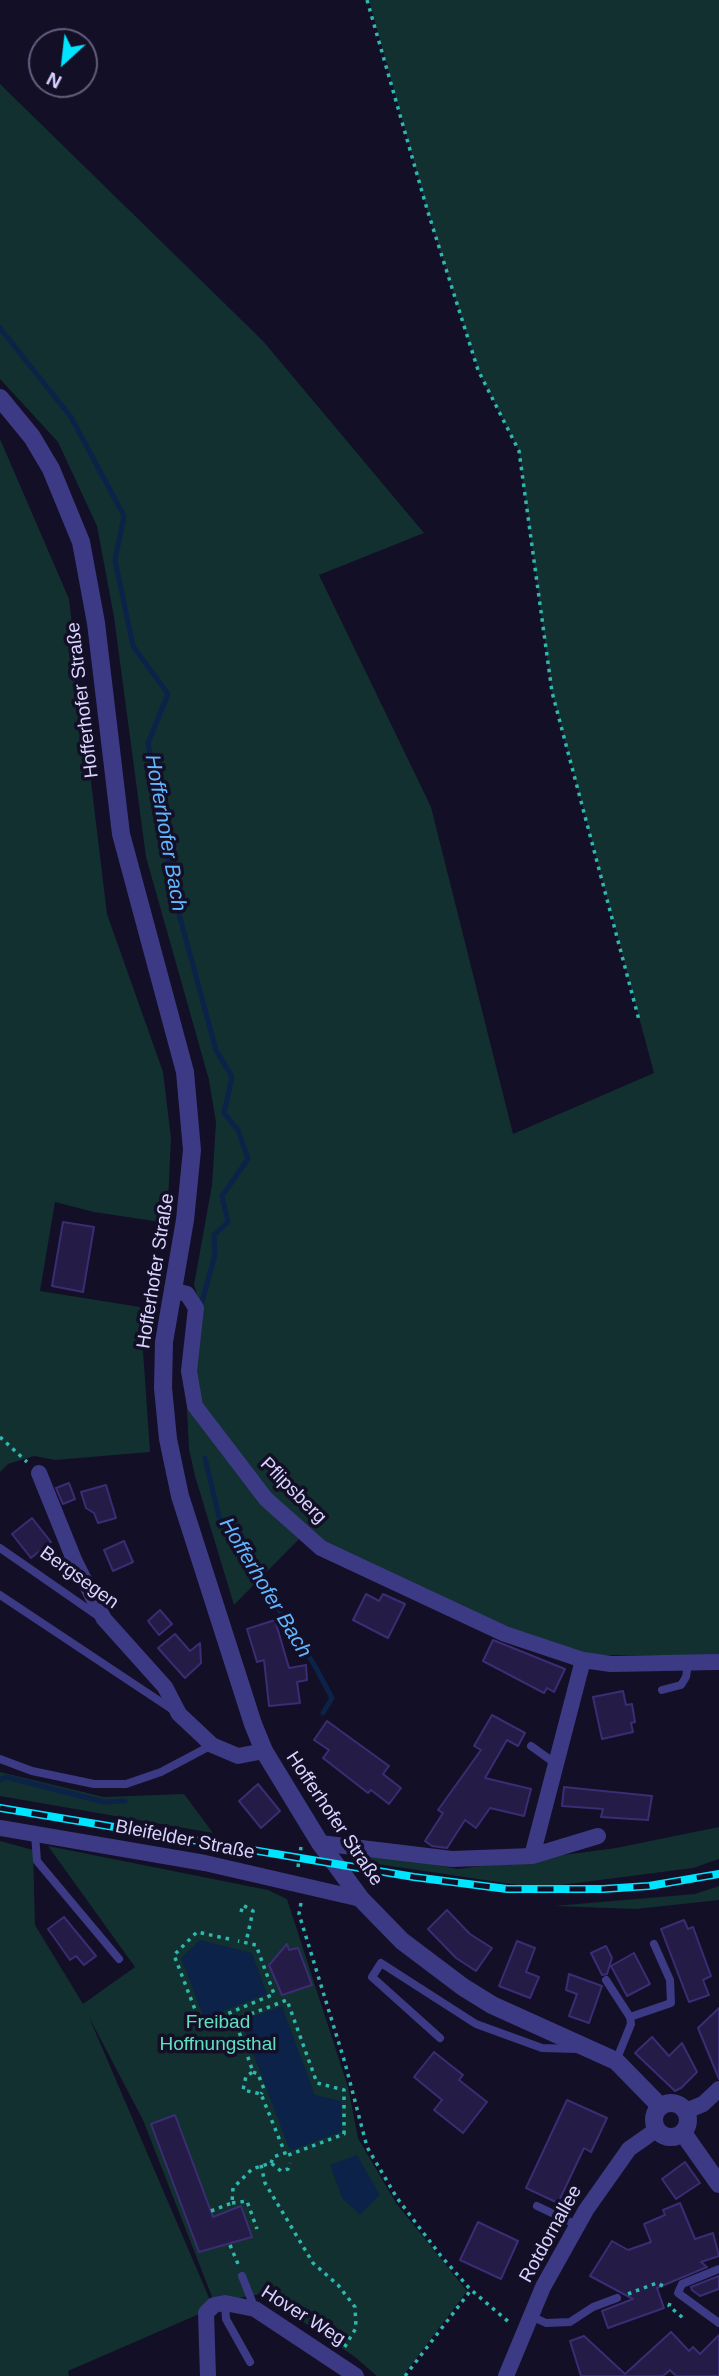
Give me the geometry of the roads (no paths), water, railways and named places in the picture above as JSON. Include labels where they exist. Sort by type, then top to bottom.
[{"type":"street","name":"Hofferhofer Straße","points":[[0,398],[32,437],[51,468],[81,542],[96,622],[121,834],[186,1072],[192,1161],[164,1342],[163,1388],[168,1439],[180,1496],[264,1752],[320,1843],[360,1899],[402,1941],[463,1987],[492,2005],[616,2061],[660,2106]]},
{"type":"street","name":"Pflipsberg","points":[[172,1290],[187,1294],[194,1300],[196,1308],[189,1371],[195,1406],[232,1458],[292,1525],[321,1548],[425,1600],[505,1634],[583,1660],[688,1664],[719,1662]]},
{"type":"street","points":[[39,1473],[75,1562],[104,1619]]},
{"type":"street","name":"Bergsegen","points":[[104,1619],[165,1687],[179,1714],[212,1745],[238,1756],[264,1752]]},
{"type":"street","points":[[532,1856],[583,1660]]},
{"type":"street","name":"Bleifelder Straße","points":[[0,1828],[205,1863],[360,1899]]},
{"type":"street","points":[[320,1843],[452,1859],[532,1856],[598,1836]]},
{"type":"street","points":[[686,2111],[703,2104],[719,2089]]},
{"type":"street","points":[[677,2104],[686,2111],[688,2122],[683,2133],[667,2138],[656,2130],[654,2115],[660,2106],[677,2104]]},
{"type":"street","name":"Rotdornallee","points":[[506,2376],[527,2323],[577,2225],[629,2149],[656,2130]]},
{"type":"street","points":[[683,2133],[719,2184]]},
{"type":"street","points":[[208,2376],[206,2313],[214,2305],[225,2303]]},
{"type":"street","name":"Hover Weg","points":[[225,2303],[255,2309],[356,2376]]},
{"type":"lane","name":"Bergsegen","points":[[0,1548],[104,1619]]},
{"type":"lane","name":"Bergsegen","points":[[0,1595],[179,1714]]},
{"type":"lane","points":[[662,1690],[681,1685],[687,1677],[688,1664]]},
{"type":"lane","points":[[0,1759],[32,1770],[94,1784],[126,1784],[161,1772],[212,1745]]},
{"type":"lane","points":[[531,1746],[556,1764]]},
{"type":"lane","points":[[34,1834],[37,1861],[119,1959]]},
{"type":"lane","points":[[631,2017],[671,2003],[670,1980],[654,1944]]},
{"type":"lane","points":[[440,2038],[372,1977],[381,1963],[476,2024],[542,2048],[592,2050]]},
{"type":"lane","points":[[606,1980],[631,2017],[631,2024],[616,2061]]},
{"type":"lane","points":[[537,2206],[577,2225]]},
{"type":"lane","points":[[719,2269],[682,2284],[678,2293],[719,2323]]},
{"type":"lane","points":[[242,2276],[255,2309]]},
{"type":"lane","points":[[527,2323],[570,2322],[593,2307],[617,2298]]},
{"type":"lane","points":[[225,2303],[226,2319],[250,2362]]},
{"type":"water","points":[[200,1940],[252,1953],[267,1994],[204,2018],[181,1958]]},
{"type":"water","points":[[282,2006],[315,2095],[341,2101],[342,2131],[290,2151],[241,2021]]},
{"type":"water","points":[[357,2155],[380,2195],[360,2215],[342,2198],[330,2165]]},
{"type":"waterway","name":"Hofferhofer Bach","points":[[0,328],[71,417],[124,516],[115,560],[133,646],[168,694],[148,743],[175,899],[216,1050],[232,1077],[224,1113],[238,1130],[248,1159],[222,1196],[228,1222],[214,1235],[215,1255],[200,1309]]},
{"type":"waterway","name":"Hofferhofer Bach","points":[[205,1458],[219,1517],[315,1666],[332,1698],[323,1713]]},
{"type":"waterway","points":[[0,1780],[6,1777],[104,1802],[125,1801]]},
{"type":"railway","points":[[0,1808],[414,1877],[507,1889],[649,1886],[719,1874]]},
{"type":"park label","name":"Freibad Hoffnungsthal","points":[[218,2034]]}]
